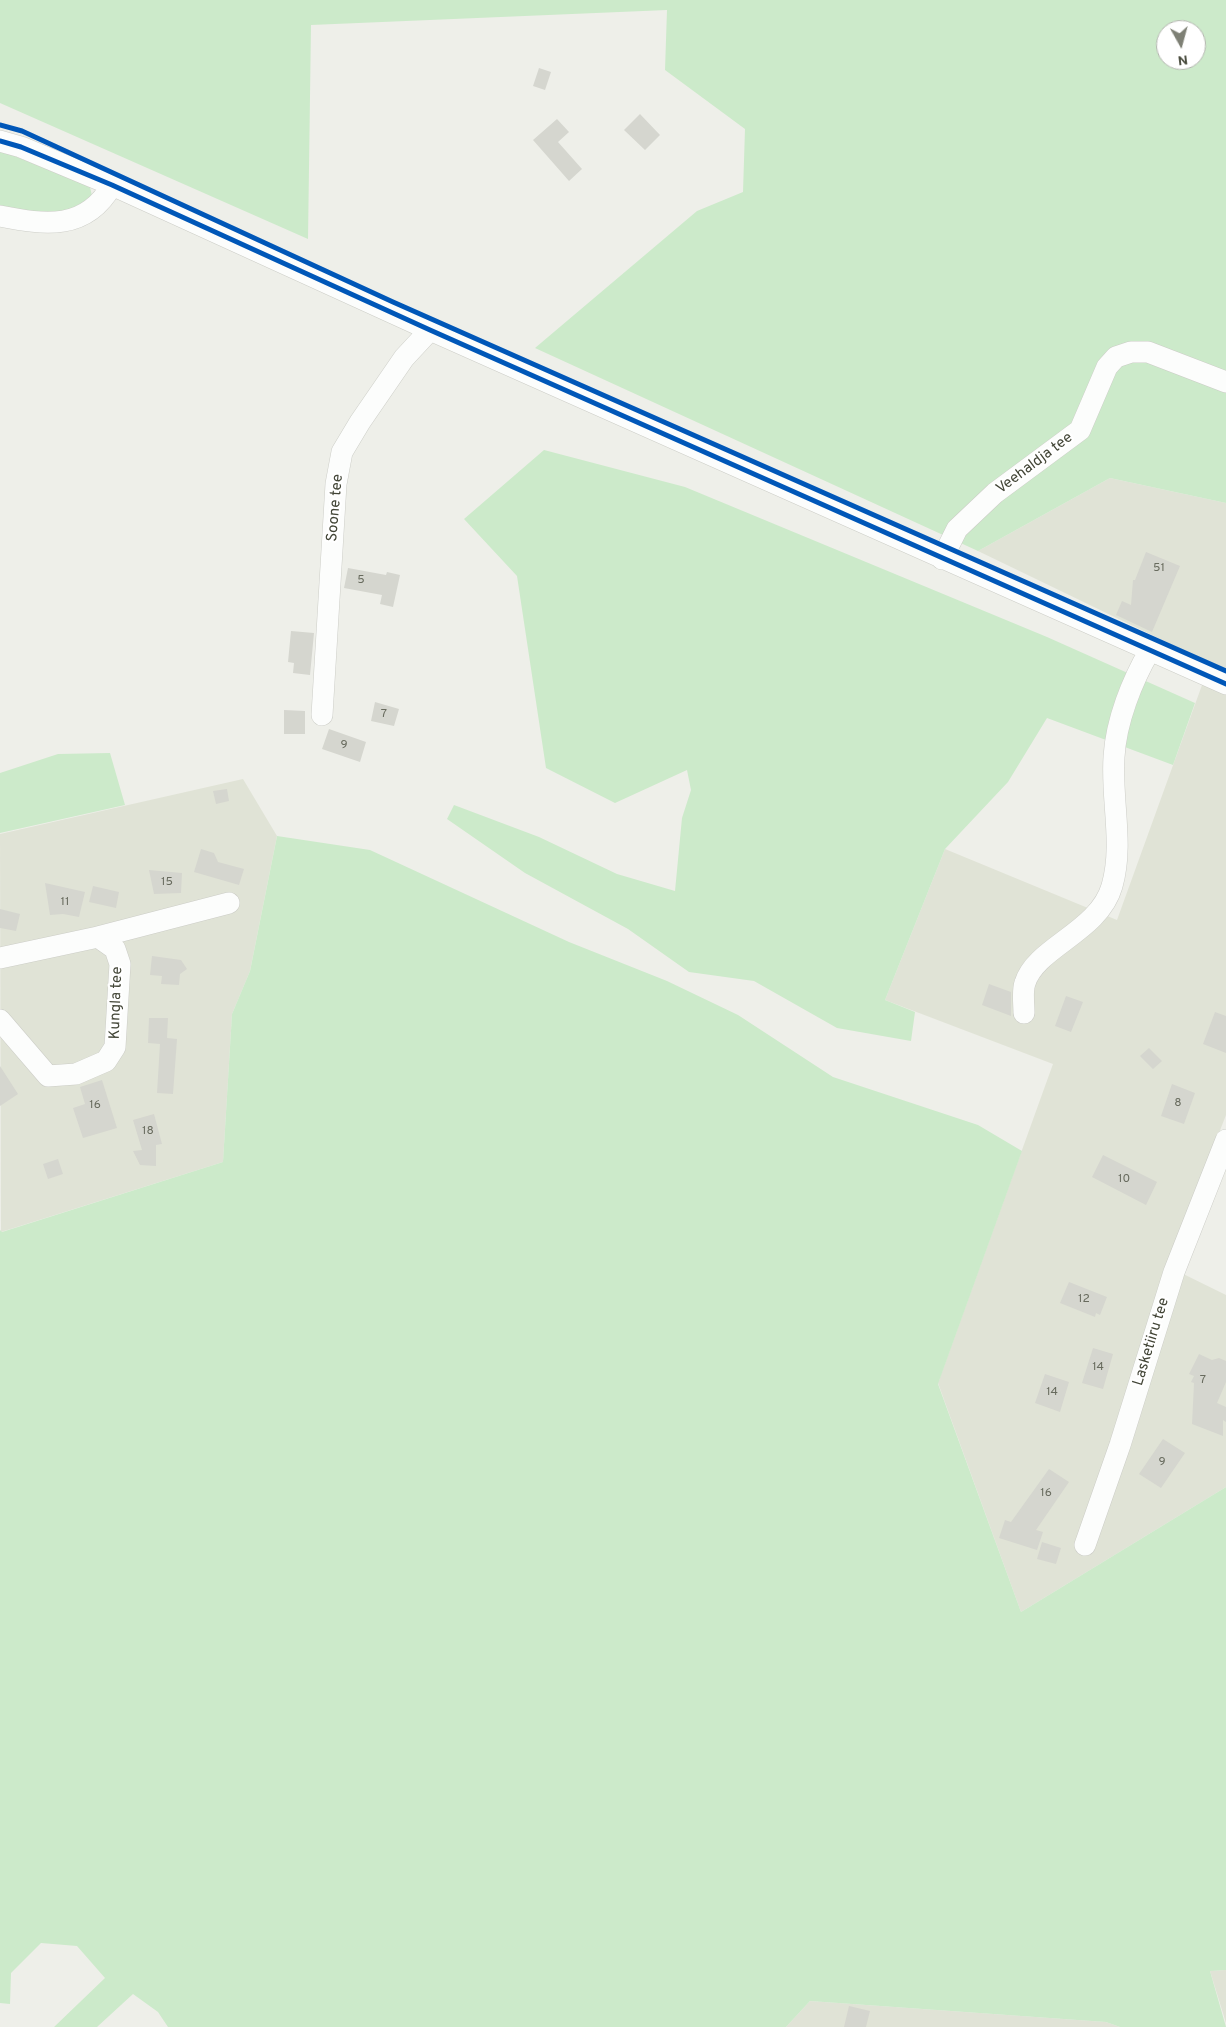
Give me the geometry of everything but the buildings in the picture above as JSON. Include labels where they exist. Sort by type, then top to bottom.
[{"type":"street","points":[[0,141],[112,185],[430,330],[1226,684]]},
{"type":"street","points":[[0,216],[46,222],[82,217],[95,208],[112,185]]},
{"type":"street","name":"Soone tee","points":[[322,714],[336,484],[342,452],[404,358],[430,330]]},
{"type":"street","name":"Veehaldja tee","points":[[942,559],[957,528],[995,493],[1080,430],[1107,367],[1116,357],[1131,352],[1148,352],[1226,382]]},
{"type":"street","points":[[1024,1013],[1024,984],[1032,969],[1092,920],[1112,887],[1117,852],[1114,756],[1129,695],[1138,669],[1150,650]]},
{"type":"street","points":[[0,958],[98,937],[229,903]]},
{"type":"street","name":"Kungla tee","points":[[0,1020],[48,1076],[76,1074],[106,1062],[115,1046],[120,964],[115,949],[98,937]]},
{"type":"street","name":"Lasketiiru tee","points":[[1085,1546],[1120,1445],[1174,1272],[1226,1140]]},
{"type":"shaded area","points":[[1110,478],[1226,503],[1226,1115],[1167,1266],[1226,1295],[1226,1487],[1021,1612],[938,1383],[1053,1064],[885,1000],[945,849],[1117,920],[1210,663],[978,551]]},
{"type":"shaded area","points":[[243,779],[277,836],[250,971],[232,1014],[223,1162],[1,1232],[0,834]]},
{"type":"shaded area","points":[[1226,1970],[1226,2023],[1210,1971]]},
{"type":"shaded area","points":[[810,2001],[1106,2022],[1120,2027],[786,2027]]},
{"type":"green space","points":[[0,0],[1226,0],[1226,503],[1110,478],[978,551],[535,348],[697,211],[743,192],[745,129],[665,70],[667,10],[311,25],[308,239],[0,103]]},
{"type":"green space","points":[[0,150],[90,187],[92,196],[78,209],[40,214],[0,207]]},
{"type":"green space","points":[[544,450],[685,487],[1047,637],[1195,703],[1173,765],[1047,718],[1008,782],[945,849],[885,1000],[915,1012],[911,1041],[837,1028],[754,981],[689,972],[628,929],[525,873],[447,819],[454,805],[539,837],[617,874],[675,891],[682,818],[691,790],[687,770],[615,803],[546,768],[517,576],[464,519]]},
{"type":"green space","points":[[110,753],[125,805],[0,833],[0,773],[58,754]]},
{"type":"green space","points":[[277,836],[370,850],[569,942],[667,981],[738,1015],[833,1077],[978,1125],[1022,1151],[938,1384],[1021,1612],[1226,1487],[1226,1970],[1210,1971],[1226,2027],[1120,2027],[1106,2022],[810,2001],[786,2027],[168,2027],[158,2012],[133,1994],[97,2027],[54,2027],[105,1978],[77,1946],[41,1943],[11,1973],[10,2004],[0,2003],[0,1230],[2,1232],[223,1162],[232,1014],[250,971]]},
{"type":"cycle path","points":[[0,125],[22,131],[393,302],[1226,671]]},
{"type":"cycle path","points":[[0,141],[21,147],[112,185],[430,330],[1226,684]]}]
